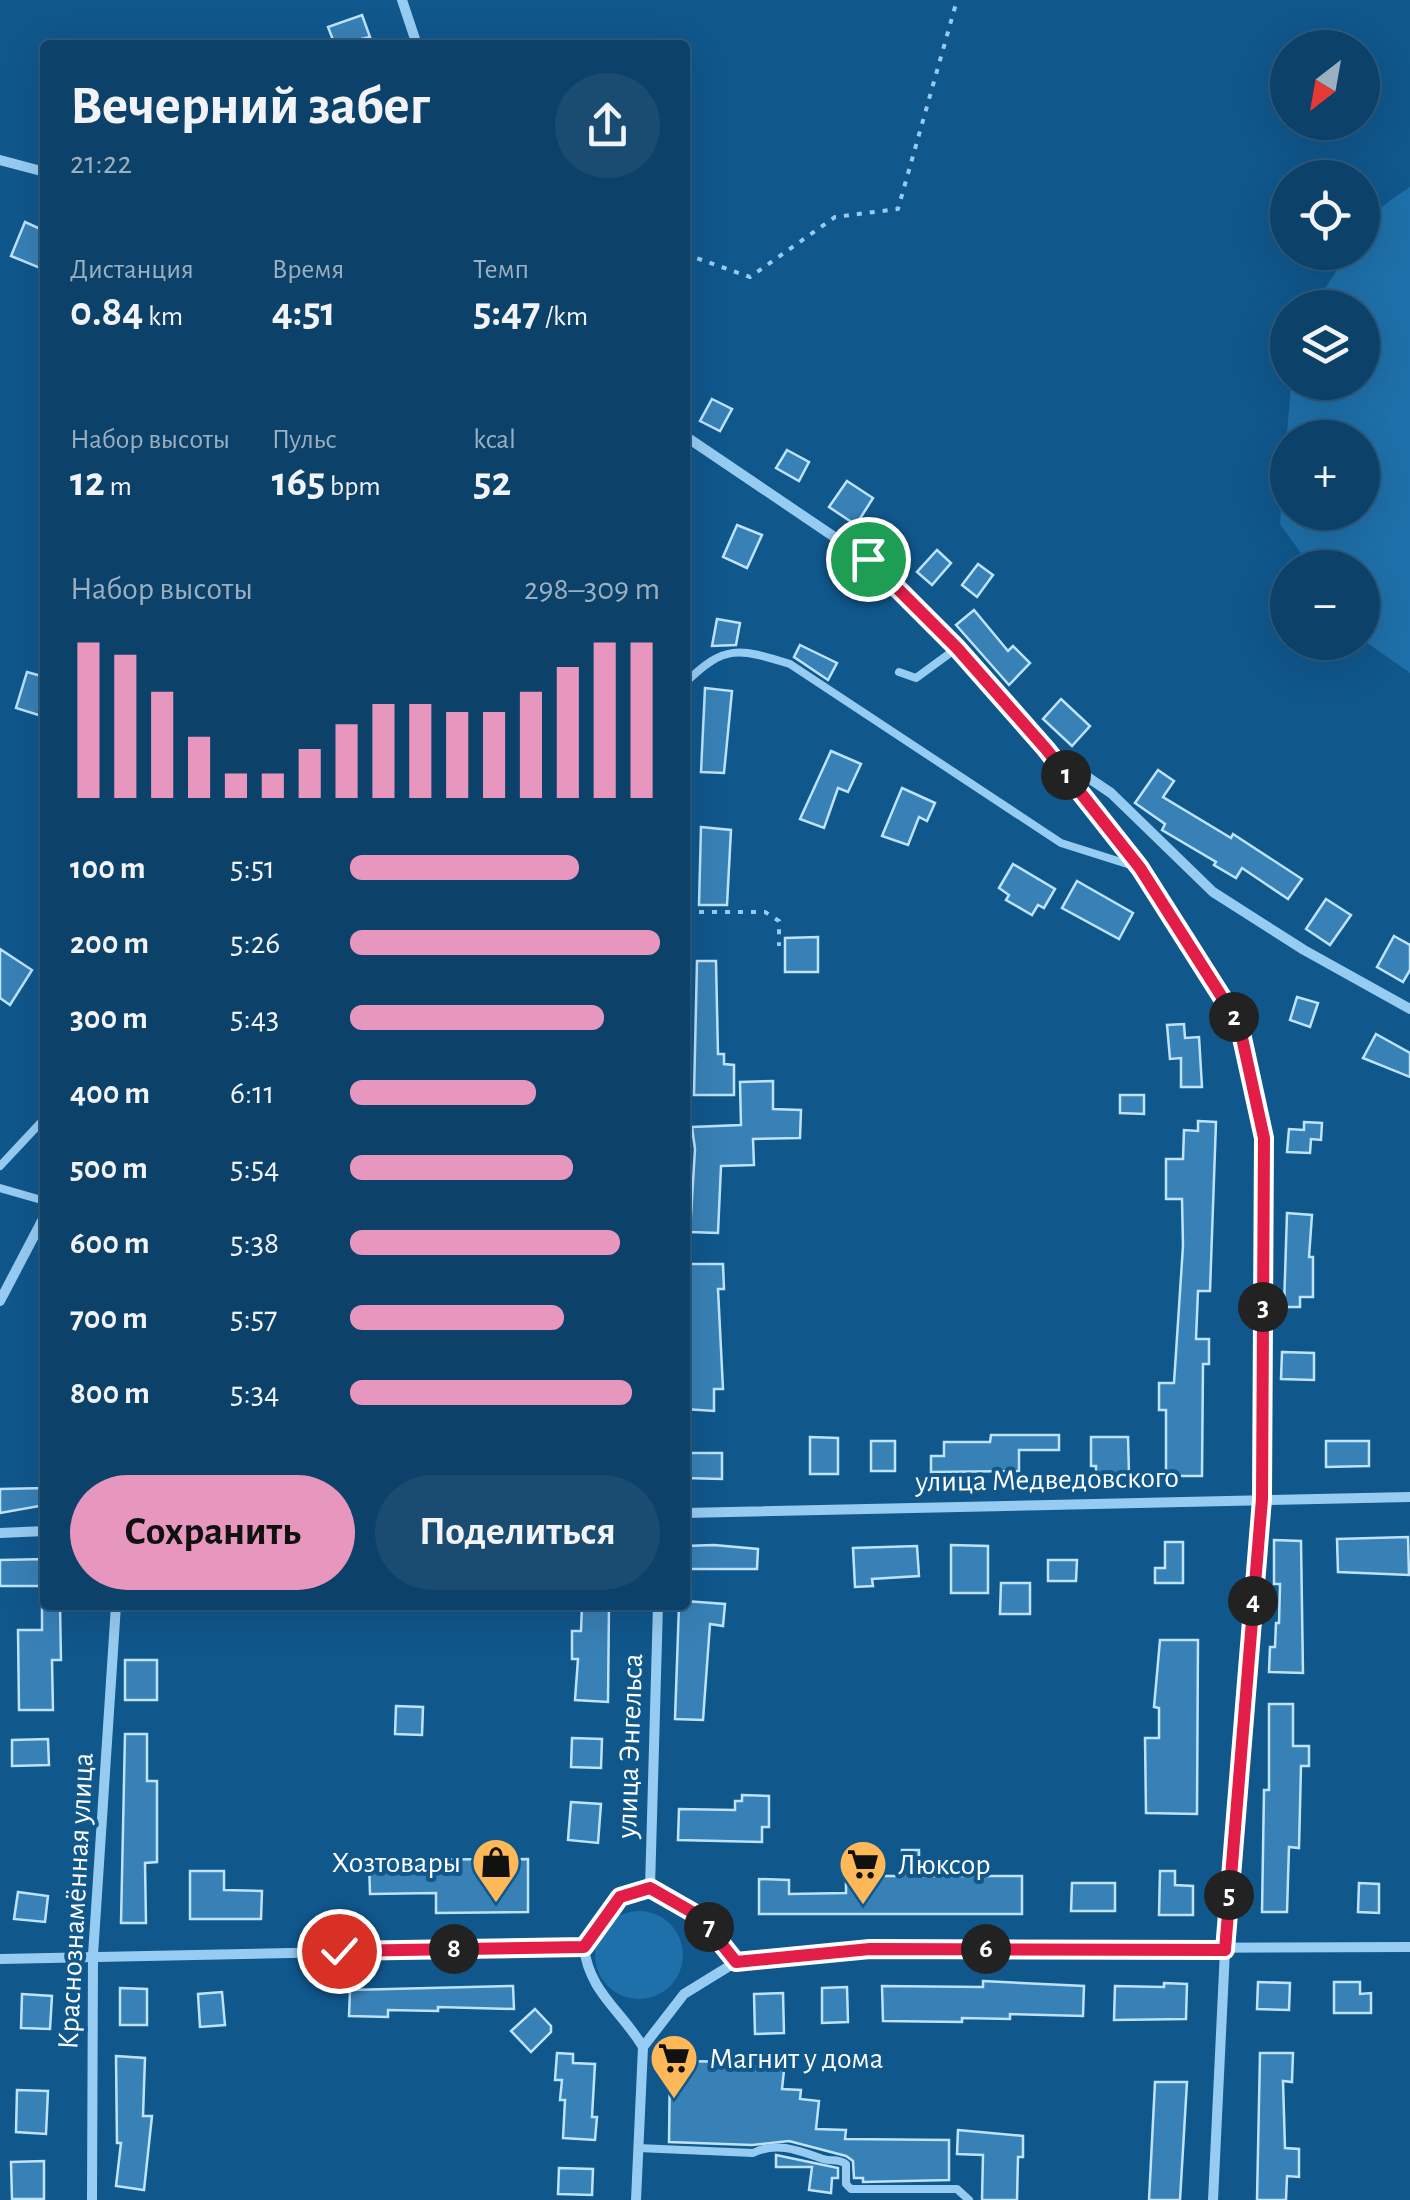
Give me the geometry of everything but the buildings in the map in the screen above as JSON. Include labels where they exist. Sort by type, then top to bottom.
[{"type":"street","points":[[402,0],[414,40]]},
{"type":"street","points":[[0,160],[40,171]]},
{"type":"street","points":[[690,439],[868,559],[957,648],[1046,749],[1140,868],[1239,1024],[1264,1138],[1262,1499],[1225,1950],[1213,2200]]},
{"type":"street","points":[[1046,749],[1111,793],[1213,892],[1304,950],[1410,1009]]},
{"type":"street","points":[[0,1301],[40,1225]]},
{"type":"street","name":"улица Медведовского","points":[[690,1513],[1410,1497]]},
{"type":"street","points":[[0,1533],[40,1531]]},
{"type":"street","name":"Краснознамённая улица","points":[[92,2200],[93,1955],[116,1610]]},
{"type":"street","name":"улица Энгельса","points":[[650,1888],[658,1610]]},
{"type":"street","points":[[636,2200],[643,2047],[628,2021],[600,1993],[587,1971],[584,1947],[620,1897],[650,1888],[699,1916],[736,1962]]},
{"type":"street","points":[[0,1959],[584,1947]]},
{"type":"street","points":[[643,2047],[684,1994],[736,1962],[870,1949],[1410,1947]]},
{"type":"lane","points":[[899,672],[916,678],[957,648]]},
{"type":"lane","points":[[690,678],[711,658],[747,651],[790,664],[1060,843],[1140,868]]},
{"type":"lane","points":[[0,1166],[40,1123]]},
{"type":"lane","points":[[0,1188],[40,1200]]},
{"type":"lane","points":[[638,2148],[753,2153],[764,2147],[812,2152],[822,2159],[846,2164],[846,2184],[851,2188],[957,2189],[969,2200]]},
{"type":"path","points":[[690,256],[750,277],[835,217],[898,209],[957,0]]},
{"type":"path","points":[[699,912],[766,912],[779,921],[779,946]]},
{"type":"shaded area","points":[[1410,187],[1410,673],[1380,652],[1380,550],[1299,550],[1284,530],[1380,530],[1380,420],[1288,420],[1290,400],[1380,400],[1380,290],[1324,290],[1337,270],[1380,270],[1383,207]]},
{"type":"shaded area","points":[[630,1911],[648,1911],[664,1918],[676,1930],[683,1955],[676,1980],[664,1992],[648,1999],[630,1999],[614,1992],[602,1980],[595,1964],[595,1946],[602,1930],[614,1918]]},
{"type":"place","name":"Хозтовары","points":[[496,1904]]},
{"type":"place","name":"Люксор","points":[[863,1906]]},
{"type":"place","name":"Магнит у дома","points":[[674,2100]]},
{"type":"route","points":[[339,1951],[584,1947],[620,1897],[650,1888],[699,1916],[736,1962],[870,1949],[1225,1950],[1262,1499],[1264,1138],[1239,1024],[1140,868],[1046,749],[957,648],[868,559]]}]
